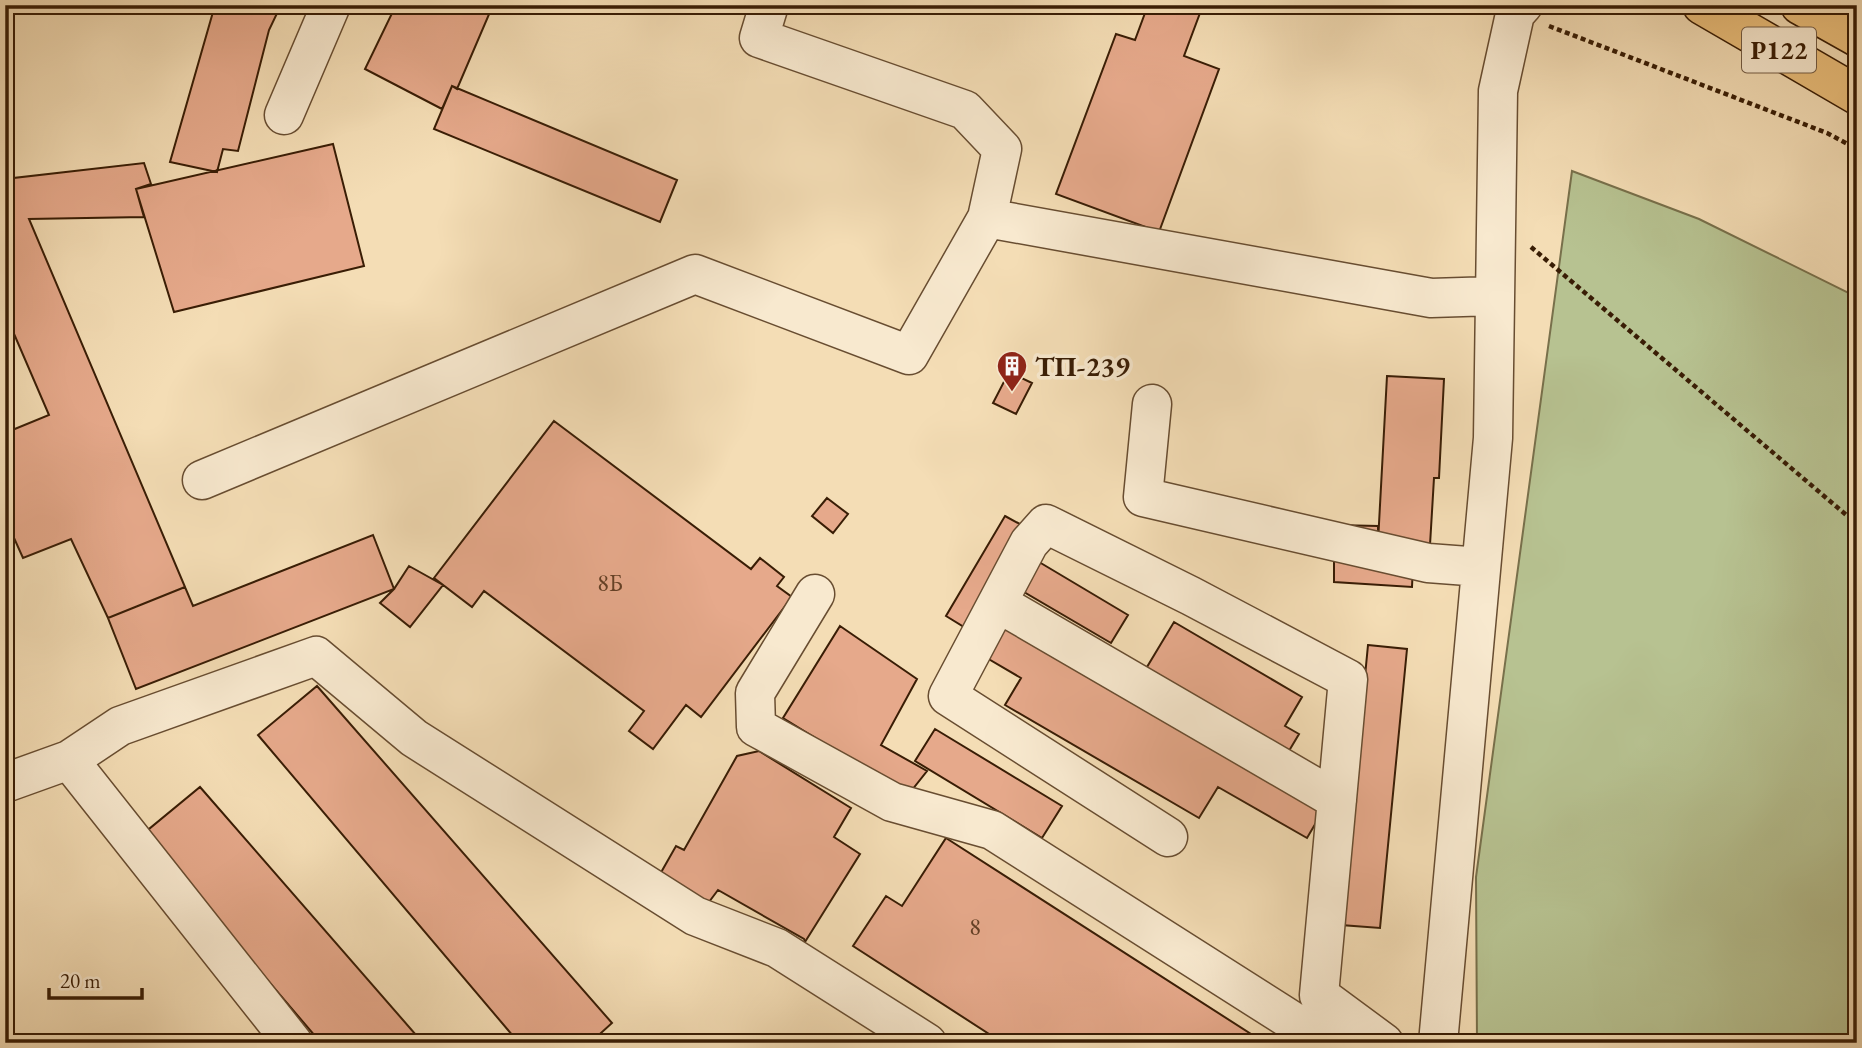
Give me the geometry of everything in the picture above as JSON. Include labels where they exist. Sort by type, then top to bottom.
[{"type":"main road","name":"Р122","points":[[1702,5],[1857,95]]},
{"type":"main road","name":"Р122","points":[[1800,5],[1857,37]]},
{"type":"lane","points":[[284,115],[331,5]]},
{"type":"lane","points":[[202,480],[695,274],[909,355],[987,218],[1002,149],[965,110],[759,38],[769,5]]},
{"type":"lane","points":[[1438,1043],[1493,438],[1498,91],[1519,10]]},
{"type":"lane","points":[[987,218],[1431,298],[1494,296]]},
{"type":"lane","points":[[1152,404],[1143,497],[1428,563],[1481,567]]},
{"type":"lane","points":[[1168,837],[948,696],[1030,543],[1046,524],[1191,596],[1348,679],[1319,995],[1384,1043]]},
{"type":"lane","points":[[815,594],[755,693],[756,727],[892,802],[992,830],[1327,1043]]},
{"type":"lane","points":[[998,603],[1337,800]]},
{"type":"lane","points":[[5,783],[69,760],[120,726],[316,656],[414,738],[695,916],[777,948],[900,1036]]},
{"type":"lane","points":[[69,760],[293,1043]]},
{"type":"path","points":[[1519,10],[1605,47],[1827,133],[1857,149]]},
{"type":"path","points":[[1496,217],[1857,524]]},
{"type":"green space","points":[[1572,171],[1699,219],[1857,297],[1857,1043],[1477,1043],[1476,877]]},
{"type":"building","points":[[215,5],[281,5],[269,30],[238,151],[223,149],[217,172],[170,162]]},
{"type":"building","points":[[396,5],[493,5],[457,89],[452,86],[442,109],[365,69]]},
{"type":"building","points":[[1148,5],[1203,5],[1184,56],[1219,69],[1159,232],[1056,194],[1116,34],[1135,40]]},
{"type":"building","points":[[452,86],[677,180],[660,222],[434,129]]},
{"type":"building","points":[[333,144],[364,266],[174,312],[136,189]]},
{"type":"building","points":[[144,163],[151,184],[136,189],[144,217],[29,219],[185,587],[108,618],[71,539],[23,558],[5,518],[5,433],[49,415],[5,313],[5,179]]},
{"type":"building","name":"ТП-239","points":[[1009,372],[1032,383],[1016,414],[993,403]]},
{"type":"building","points":[[1387,376],[1444,379],[1439,478],[1434,478],[1430,545],[1378,542]]},
{"type":"building","points":[[554,421],[751,569],[760,558],[784,577],[777,586],[792,597],[701,717],[686,705],[653,749],[629,731],[644,711],[484,591],[472,607],[434,578]]},
{"type":"building","points":[[827,498],[848,514],[833,533],[812,516]]},
{"type":"building","points":[[1005,516],[1029,529],[969,630],[946,616]]},
{"type":"building","points":[[1334,525],[1378,526],[1378,542],[1414,543],[1412,587],[1334,582]]},
{"type":"building","points":[[373,535],[394,589],[136,689],[108,618],[185,587],[193,606]]},
{"type":"building","points":[[1029,556],[1128,615],[1111,643],[1012,585]]},
{"type":"building","points":[[409,566],[443,585],[410,627],[380,603],[394,589]]},
{"type":"building","points":[[999,621],[1324,809],[1307,838],[1218,787],[1199,818],[1005,705],[1021,678],[980,654]]},
{"type":"building","points":[[1174,622],[1302,697],[1285,726],[1299,734],[1283,761],[1141,677]]},
{"type":"building","points":[[840,626],[917,679],[881,745],[927,771],[908,795],[783,718]]},
{"type":"building","points":[[1368,645],[1407,649],[1380,928],[1341,925]]},
{"type":"building","points":[[317,686],[612,1023],[590,1043],[519,1043],[258,735]]},
{"type":"building","points":[[935,729],[1062,806],[1042,838],[915,761]]},
{"type":"building","points":[[759,751],[851,808],[834,837],[860,854],[805,942],[718,890],[706,906],[659,876],[676,846],[684,850],[737,756]]},
{"type":"building","points":[[200,787],[423,1043],[321,1043],[143,834]]},
{"type":"building","points":[[946,838],[1265,1043],[1003,1043],[853,946],[886,896],[902,906]]},
{"type":"place","name":"ТП-239","points":[[1012,393]]}]
